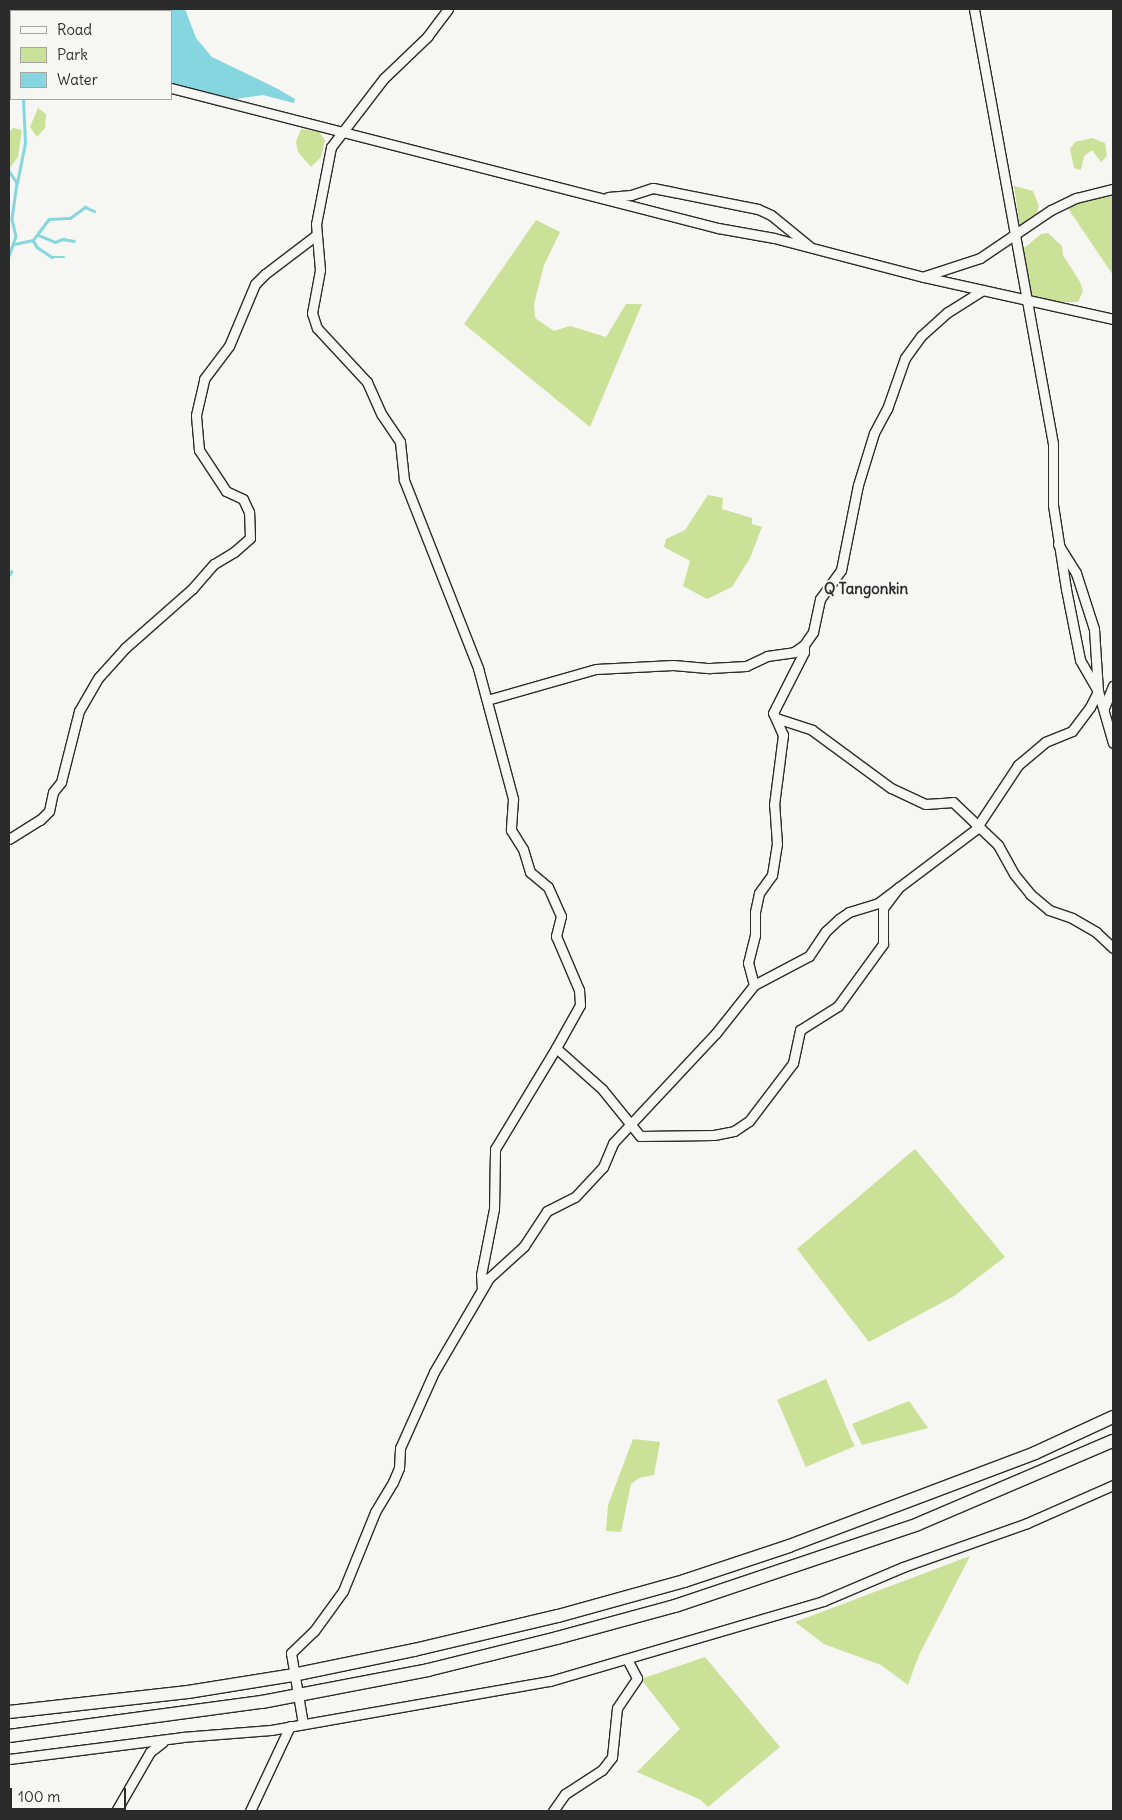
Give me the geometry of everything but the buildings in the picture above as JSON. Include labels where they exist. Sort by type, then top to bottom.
[{"type":"highway","points":[[9,1712],[188,1692],[293,1675],[491,1632],[684,1580],[895,1508],[1036,1453],[1113,1417]]},
{"type":"highway","points":[[9,1736],[298,1695],[428,1670],[675,1606],[918,1524],[1113,1441]]},
{"type":"street","points":[[448,9],[428,36],[384,78],[331,148],[315,236],[320,270],[312,313],[314,322],[357,368],[400,442],[404,480],[470,646],[487,700],[513,799],[511,830],[524,849],[530,872],[548,887],[561,916],[556,936],[579,990],[580,1005],[495,1149],[494,1209],[481,1275],[483,1293]]},
{"type":"street","points":[[974,9],[1053,444],[1053,505],[1058,544],[1080,660],[1098,691],[1113,743]]},
{"type":"street","points":[[172,88],[598,197],[924,277],[1113,319]]},
{"type":"street","points":[[598,197],[631,195],[653,188],[758,209],[771,215],[811,248]]},
{"type":"street","points":[[924,277],[980,258],[1051,210],[1076,198],[1113,189]]},
{"type":"street","points":[[9,839],[40,820],[48,811],[66,766],[79,712],[99,677],[125,648],[192,589],[214,564],[234,552],[250,538],[249,512],[243,499],[226,491],[199,450],[196,415],[202,388],[212,365],[229,346],[255,284],[265,274],[315,236]]},
{"type":"street","points":[[487,700],[596,669],[673,664],[710,668],[746,666],[767,656],[794,652],[804,645],[813,632],[820,599],[841,570],[858,485],[874,433],[887,409],[905,358],[921,336],[948,312],[983,290]]},
{"type":"street","points":[[303,1724],[293,1675],[291,1653],[314,1631],[343,1591],[374,1512],[399,1468],[400,1448],[434,1372],[483,1293],[489,1278],[524,1246],[547,1211],[575,1198],[603,1167],[613,1143],[632,1125],[716,1033],[754,986],[809,956],[826,931],[849,912],[878,903],[979,825],[1018,765],[1039,745],[1072,731],[1098,691],[1089,610],[1076,573],[1058,544]]},
{"type":"street","points":[[754,986],[748,963],[755,935],[755,912],[759,893],[772,875],[777,844],[774,805],[783,735],[773,714],[804,652],[804,645]]},
{"type":"street","points":[[1104,708],[1113,686]]},
{"type":"street","points":[[776,718],[812,730],[890,788],[926,804],[953,802],[966,817],[979,825],[998,845],[1014,874],[1030,894],[1049,910],[1072,918],[1096,932],[1113,948]]},
{"type":"street","points":[[556,1048],[602,1089],[640,1136],[714,1135],[734,1131],[749,1121],[792,1063],[800,1030],[838,1006],[883,944],[883,908],[900,887]]},
{"type":"street","points":[[9,1759],[290,1726],[550,1681],[822,1601],[903,1567],[1027,1523],[1113,1485]]},
{"type":"street","points":[[552,1811],[565,1794],[602,1770],[612,1757],[617,1708],[637,1678],[627,1658]]},
{"type":"street","points":[[250,1811],[290,1726]]},
{"type":"street","points":[[116,1811],[150,1752],[168,1740]]},
{"type":"green space","points":[[38,108],[46,114],[45,128],[37,137],[30,127]]},
{"type":"green space","points":[[13,128],[22,130],[18,157],[9,169],[9,133]]},
{"type":"green space","points":[[301,129],[319,132],[325,140],[321,157],[311,167],[298,152],[296,142]]},
{"type":"green space","points":[[1092,138],[1105,143],[1107,156],[1101,162],[1092,150],[1084,156],[1081,170],[1074,168],[1070,149],[1075,142]]},
{"type":"green space","points":[[1014,186],[1033,191],[1039,206],[1035,217],[1020,227]]},
{"type":"green space","points":[[1113,189],[1113,275],[1065,204]]},
{"type":"green space","points":[[536,220],[560,232],[544,265],[534,304],[535,318],[554,331],[570,326],[606,337],[626,304],[642,304],[590,427],[464,324]]},
{"type":"green space","points":[[1048,233],[1062,246],[1063,255],[1080,282],[1083,291],[1078,302],[1049,302],[1032,295],[1023,249],[1041,234]]},
{"type":"green space","points":[[708,495],[723,498],[722,509],[752,518],[752,524],[762,527],[750,558],[732,587],[707,599],[683,586],[690,561],[664,547],[666,539],[685,530]]},
{"type":"green space","points":[[915,1149],[1005,1257],[954,1296],[869,1342],[797,1249]]},
{"type":"green space","points":[[826,1379],[855,1446],[806,1467],[777,1400]]},
{"type":"green space","points":[[909,1401],[928,1428],[862,1445],[852,1424]]},
{"type":"green space","points":[[633,1439],[660,1442],[654,1475],[639,1478],[631,1484],[621,1532],[606,1531],[608,1505]]},
{"type":"green space","points":[[970,1556],[919,1655],[908,1685],[881,1665],[824,1644],[795,1622]]},
{"type":"green space","points":[[705,1657],[780,1747],[708,1807],[701,1800],[637,1772],[680,1729],[641,1679]]},
{"type":"water","points":[[9,9],[185,9],[196,38],[212,57],[278,89],[295,99],[294,103],[263,95],[236,99],[172,84],[172,10],[10,10],[10,27]]},
{"type":"waterway","points":[[17,183],[25,143],[23,100]]},
{"type":"waterway","points":[[9,171],[17,183],[12,219],[16,236],[9,256]]},
{"type":"waterway","points":[[14,244],[33,240],[49,219],[70,218],[85,207],[94,211]]},
{"type":"waterway","points":[[38,235],[55,242],[63,239],[74,241]]},
{"type":"waterway","points":[[33,240],[37,247],[52,257],[64,257]]},
{"type":"district","name":"Q Tangonkin","points":[[866,589]]}]
